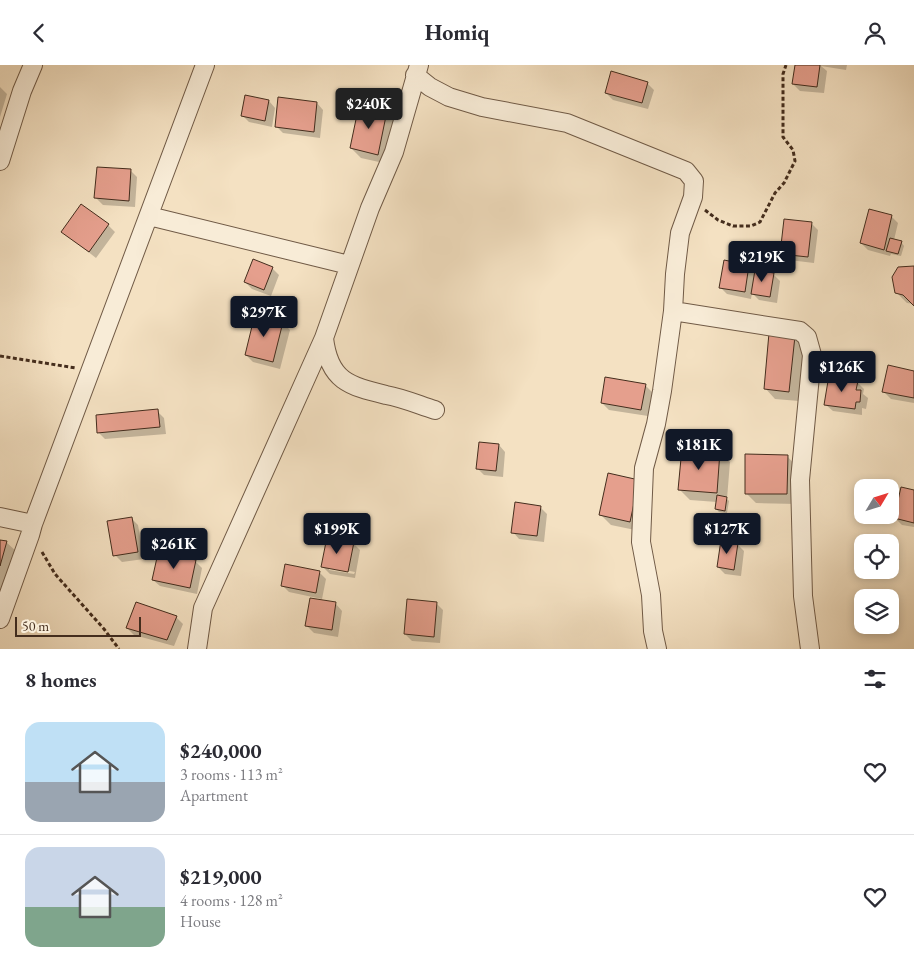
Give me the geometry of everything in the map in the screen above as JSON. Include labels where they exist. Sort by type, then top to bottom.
[{"type":"street","points":[[0,161],[22,91],[33,65]]},
{"type":"street","points":[[0,619],[31,529],[205,65]]},
{"type":"street","points":[[417,70],[430,87],[449,97],[482,107],[567,123],[686,171],[694,181],[693,197],[680,233],[674,274],[673,311],[656,424],[644,468],[641,542],[651,595],[656,649]]},
{"type":"street","points":[[197,649],[203,608],[324,338],[370,208],[394,152],[417,70]]},
{"type":"street","points":[[149,216],[349,265]]},
{"type":"street","points":[[673,311],[800,331],[807,337],[812,355],[800,481],[803,596],[810,649]]},
{"type":"street","points":[[324,338],[326,355],[334,372],[347,382],[365,391],[388,395],[435,410]]},
{"type":"street","points":[[0,517],[31,529]]},
{"type":"path","points":[[693,197],[702,209],[718,220],[733,226],[751,226],[760,222],[795,161],[794,150],[783,137],[783,74],[786,65]]},
{"type":"path","points":[[0,356],[90,370]]},
{"type":"path","points":[[31,529],[55,574],[104,629],[119,649]]},
{"type":"building","points":[[795,65],[820,65],[817,87],[792,84]]},
{"type":"building","points":[[611,71],[648,82],[642,103],[605,93]]},
{"type":"building","points":[[245,95],[269,100],[265,121],[241,116]]},
{"type":"building","points":[[278,97],[317,102],[314,132],[275,127]]},
{"type":"building","points":[[359,105],[387,111],[378,155],[350,148]]},
{"type":"building","points":[[97,167],[131,169],[129,201],[94,198]]},
{"type":"building","points":[[81,204],[109,224],[89,252],[61,232]]},
{"type":"building","points":[[869,209],[892,215],[884,250],[860,243]]},
{"type":"building","points":[[784,219],[812,222],[808,257],[780,254]]},
{"type":"building","points":[[890,238],[902,241],[898,254],[886,251]]},
{"type":"building","points":[[253,259],[273,267],[264,290],[244,282]]},
{"type":"building","points":[[724,260],[749,265],[745,292],[719,288]]},
{"type":"building","points":[[914,266],[914,306],[903,295],[895,293],[892,277],[898,267]]},
{"type":"building","points":[[755,270],[774,273],[770,297],[751,294]]},
{"type":"building","points":[[255,314],[283,322],[273,362],[245,355]]},
{"type":"building","points":[[769,333],[795,336],[789,392],[764,389]]},
{"type":"building","points":[[888,365],[914,371],[914,398],[882,392]]},
{"type":"building","points":[[829,375],[858,381],[856,390],[861,390],[860,402],[856,402],[855,409],[824,405]]},
{"type":"building","points":[[605,377],[646,384],[641,410],[601,403]]},
{"type":"building","points":[[158,409],[160,427],[97,433],[96,415]]},
{"type":"building","points":[[479,442],[499,444],[496,471],[476,469]]},
{"type":"building","points":[[682,448],[720,451],[717,493],[678,490]]},
{"type":"building","points":[[745,454],[788,455],[787,494],[745,494]]},
{"type":"building","points":[[608,473],[639,480],[630,522],[599,515]]},
{"type":"building","points":[[901,487],[914,490],[914,523],[899,519]]},
{"type":"building","points":[[717,495],[727,497],[725,511],[715,509]]},
{"type":"building","points":[[515,502],[541,506],[537,536],[511,533]]},
{"type":"building","points":[[132,517],[138,552],[113,556],[107,521]]},
{"type":"building","points":[[327,537],[354,542],[348,572],[321,567]]},
{"type":"building","points":[[0,540],[7,541],[0,566]]},
{"type":"building","points":[[721,540],[738,543],[734,570],[717,567]]},
{"type":"building","points":[[158,553],[196,560],[190,588],[152,580]]},
{"type":"building","points":[[285,564],[320,571],[316,593],[281,586]]},
{"type":"building","points":[[310,598],[336,602],[332,630],[305,626]]},
{"type":"building","points":[[407,599],[437,602],[434,637],[404,634]]},
{"type":"building","points":[[136,602],[177,616],[167,640],[126,628]]}]
